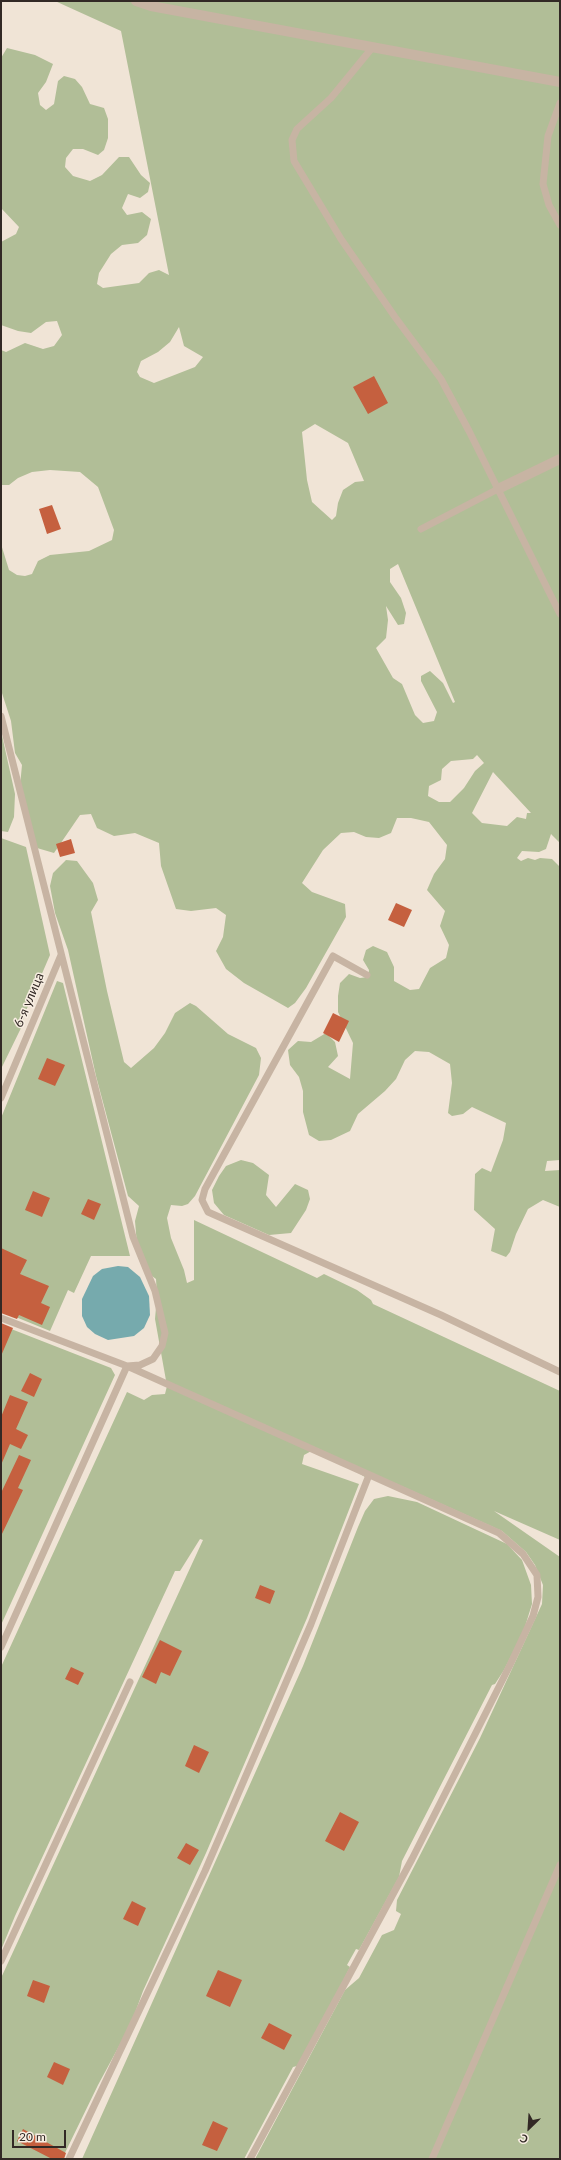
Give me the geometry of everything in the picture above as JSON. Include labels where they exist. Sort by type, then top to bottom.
[{"type":"street","points":[[136,1],[151,6],[560,82]]},
{"type":"street","points":[[498,489],[560,459]]},
{"type":"lane","points":[[372,48],[331,98],[297,129],[292,140],[294,161],[341,239],[395,317],[441,379],[560,614]]},
{"type":"lane","points":[[560,103],[548,136],[543,184],[549,205],[560,225]]},
{"type":"lane","points":[[421,529],[498,489]]},
{"type":"lane","points":[[1,716],[133,1237],[155,1291],[165,1333],[162,1346],[153,1359],[140,1365],[127,1366]]},
{"type":"lane","name":"6-я улица","points":[[1,1098],[61,954]]},
{"type":"lane","points":[[367,976],[333,956],[205,1189],[202,1200],[208,1212],[440,1315],[560,1372]]},
{"type":"lane","points":[[1,1318],[127,1366],[499,1533],[523,1554],[537,1576],[538,1597],[533,1616],[510,1665],[412,1859],[250,2159]]},
{"type":"lane","points":[[1,1647],[127,1366]]},
{"type":"lane","points":[[70,2159],[205,1871],[311,1624],[369,1475]]},
{"type":"lane","points":[[1,1961],[130,1682]]},
{"type":"lane","points":[[432,2159],[560,1865]]},
{"type":"green space","points":[[55,1],[560,1],[560,843],[551,834],[546,849],[539,852],[522,851],[517,858],[521,861],[528,858],[535,860],[540,858],[552,859],[560,867],[560,1160],[547,1161],[545,1171],[560,1170],[560,1207],[543,1200],[528,1209],[516,1234],[510,1252],[506,1257],[491,1251],[495,1229],[474,1210],[475,1174],[482,1168],[491,1172],[503,1140],[506,1123],[472,1107],[463,1114],[452,1116],[448,1113],[452,1083],[450,1064],[429,1052],[415,1051],[405,1060],[396,1079],[385,1091],[358,1114],[350,1131],[331,1140],[319,1141],[309,1135],[303,1112],[303,1091],[299,1077],[290,1065],[288,1050],[298,1041],[311,1042],[326,1033],[335,1042],[338,1056],[328,1067],[350,1079],[353,1043],[338,1012],[338,996],[340,983],[349,974],[360,978],[368,977],[369,970],[363,960],[366,950],[373,946],[387,952],[394,967],[394,981],[410,990],[419,989],[430,968],[446,958],[449,945],[440,926],[445,911],[427,890],[434,874],[445,859],[447,845],[429,822],[411,818],[397,818],[391,833],[379,838],[366,837],[354,832],[341,833],[323,850],[302,883],[312,892],[345,904],[346,917],[306,988],[295,1003],[288,1008],[244,983],[226,969],[216,951],[223,937],[226,915],[216,908],[191,911],[176,909],[161,866],[159,843],[135,833],[114,836],[97,828],[91,814],[80,815],[54,853],[37,848],[20,786],[22,765],[15,753],[11,721],[1,690],[1,544],[9,570],[17,575],[25,576],[32,574],[38,561],[50,555],[89,551],[112,540],[114,530],[98,487],[80,472],[50,470],[32,472],[18,478],[9,485],[1,485],[1,350],[6,352],[25,343],[43,349],[54,346],[62,335],[57,321],[46,322],[31,333],[18,331],[1,325],[1,242],[16,234],[19,227],[1,208],[1,58],[7,48],[35,55],[53,64],[46,82],[38,93],[40,105],[46,110],[54,104],[58,81],[64,76],[75,79],[82,87],[90,104],[104,108],[108,119],[108,138],[104,150],[98,155],[83,149],[73,149],[66,158],[65,167],[73,176],[90,181],[102,175],[119,157],[129,157],[141,175],[150,183],[148,192],[140,198],[128,194],[122,208],[127,215],[142,212],[151,219],[147,235],[138,243],[122,245],[111,254],[99,273],[97,284],[103,288],[139,283],[149,273],[159,270],[169,275],[121,31]],"holes":[[[179,327],[184,346],[203,357],[195,367],[154,383],[140,377],[137,372],[141,361],[158,352],[170,342]],[[315,424],[348,443],[364,481],[355,482],[343,490],[338,503],[336,516],[332,520],[312,502],[307,480],[302,432]],[[398,564],[455,702],[453,703],[443,683],[430,671],[421,676],[421,681],[437,712],[434,721],[423,723],[415,715],[402,684],[393,678],[376,648],[386,638],[388,620],[386,606],[398,625],[404,624],[406,613],[401,598],[390,582],[390,569]],[[477,755],[484,763],[475,771],[464,788],[450,802],[439,802],[428,796],[429,786],[441,780],[442,769],[451,761],[473,759]],[[493,772],[531,813],[527,813],[526,819],[517,817],[507,826],[482,823],[472,813]]]},
{"type":"green space","points":[[1,731],[15,794],[14,817],[8,832],[1,831]]},
{"type":"green space","points":[[1,838],[26,847],[50,955],[25,1013],[21,1028],[1,1069]]},
{"type":"green space","points":[[66,860],[77,861],[93,883],[98,900],[91,912],[107,991],[124,1062],[131,1068],[154,1048],[165,1033],[175,1013],[190,1003],[196,1006],[228,1034],[256,1048],[261,1058],[259,1075],[195,1196],[188,1204],[182,1206],[171,1205],[167,1218],[171,1238],[184,1270],[187,1283],[194,1280],[194,1220],[317,1278],[324,1274],[357,1290],[371,1300],[373,1304],[560,1391],[560,1540],[494,1511],[560,1557],[560,2159],[255,2159],[345,1990],[359,1978],[382,1935],[394,1930],[401,1914],[396,1911],[397,1900],[480,1738],[542,1604],[543,1585],[535,1565],[526,1552],[502,1531],[399,1485],[365,1477],[317,1448],[304,1455],[302,1464],[359,1484],[307,1618],[206,1853],[143,1991],[131,2024],[98,2085],[62,2159],[1,2159],[1,1978],[203,1540],[200,1539],[180,1571],[175,1571],[15,1916],[1,1950],[1,1667],[127,1392],[144,1400],[152,1395],[165,1394],[167,1386],[155,1319],[157,1296],[156,1279],[143,1269],[138,1257],[135,1221],[139,1206],[128,1196],[96,1076],[68,950],[55,913],[50,886],[53,873]]},
{"type":"green space","points":[[57,981],[63,983],[130,1256],[91,1256],[74,1293],[68,1290],[50,1331],[1,1311],[1,1118]]},
{"type":"green space","points":[[241,1160],[253,1163],[269,1175],[266,1195],[276,1207],[295,1184],[308,1190],[310,1199],[306,1210],[291,1233],[269,1235],[224,1215],[214,1203],[212,1190],[219,1176],[226,1166]]},
{"type":"green space","points":[[1,1325],[111,1368],[115,1375],[1,1625]]},
{"type":"green space","points":[[388,1496],[417,1502],[507,1544],[522,1560],[531,1585],[532,1604],[523,1633],[504,1670],[495,1684],[492,1685],[402,1861],[399,1877],[359,1950],[356,1949],[347,1965],[350,1967],[301,2065],[293,2067],[244,2159],[82,2159],[303,1666],[365,1511],[374,1499]]},
{"type":"water","points":[[118,1266],[128,1267],[140,1277],[149,1296],[150,1315],[144,1328],[134,1336],[108,1340],[95,1334],[87,1327],[82,1316],[82,1299],[93,1276],[102,1269]]},
{"type":"building","points":[[374,376],[388,403],[368,414],[353,387]]},
{"type":"building","points":[[52,505],[61,529],[47,534],[39,509]]},
{"type":"building","points":[[71,839],[75,853],[60,857],[56,844]]},
{"type":"building","points":[[396,903],[412,910],[404,927],[388,920]]},
{"type":"building","points":[[333,1013],[349,1021],[339,1042],[323,1033]]},
{"type":"building","points":[[47,1058],[65,1065],[55,1086],[38,1079]]},
{"type":"building","points":[[33,1191],[50,1198],[42,1217],[25,1210]]},
{"type":"building","points":[[88,1199],[101,1204],[94,1220],[81,1214]]},
{"type":"building","points":[[1,1248],[27,1260],[20,1274],[49,1286],[41,1303],[50,1307],[42,1325],[19,1315],[17,1319],[1,1313]]},
{"type":"building","points":[[1,1323],[13,1328],[1,1356]]},
{"type":"building","points":[[30,1373],[42,1379],[34,1397],[21,1391]]},
{"type":"building","points":[[10,1395],[28,1402],[16,1429],[28,1435],[21,1449],[10,1444],[1,1465],[1,1417]]},
{"type":"building","points":[[19,1455],[31,1460],[18,1488],[23,1490],[1,1536],[1,1493]]},
{"type":"building","points":[[260,1585],[275,1591],[270,1604],[255,1598]]},
{"type":"building","points":[[160,1640],[182,1651],[170,1676],[161,1672],[156,1684],[142,1677]]},
{"type":"building","points":[[71,1667],[84,1673],[78,1685],[65,1679]]},
{"type":"building","points":[[194,1745],[209,1752],[199,1773],[185,1766]]},
{"type":"building","points":[[340,1812],[359,1822],[344,1851],[325,1841]]},
{"type":"building","points":[[186,1843],[199,1850],[190,1865],[177,1858]]},
{"type":"building","points":[[132,1901],[146,1908],[138,1926],[123,1919]]},
{"type":"building","points":[[218,1970],[242,1980],[230,2007],[206,1996]]},
{"type":"building","points":[[33,1980],[50,1986],[44,2003],[27,1996]]},
{"type":"building","points":[[269,2023],[292,2035],[284,2050],[261,2038]]},
{"type":"building","points":[[54,2062],[70,2069],[63,2085],[47,2077]]},
{"type":"building","points":[[213,2121],[228,2128],[217,2151],[202,2145]]},
{"type":"building","points":[[23,2129],[66,2153],[64,2159],[52,2159],[17,2141]]}]
